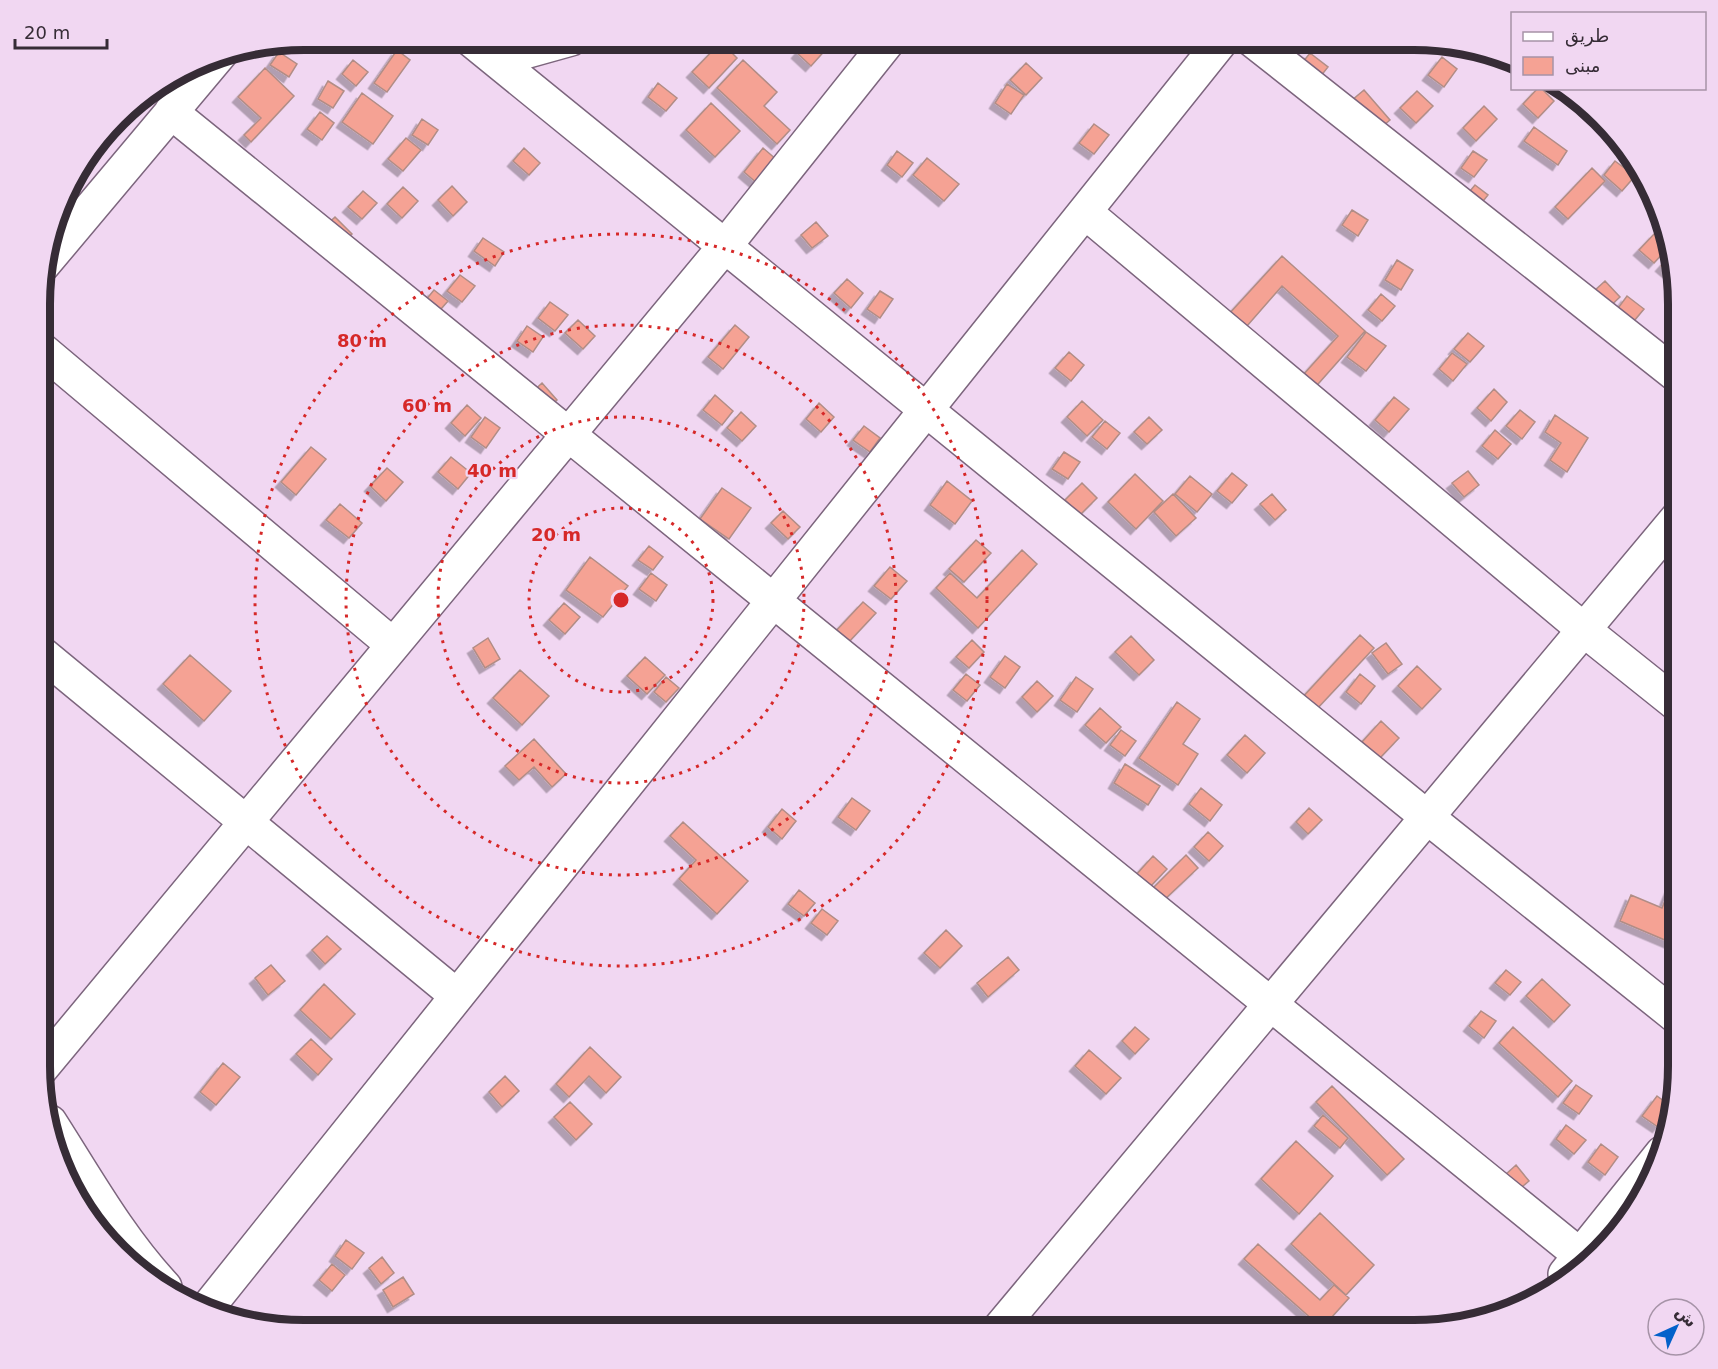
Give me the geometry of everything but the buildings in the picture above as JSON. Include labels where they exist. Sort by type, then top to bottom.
[{"type":"street","points":[[484,50],[1427,817],[1668,1010]]},
{"type":"street","points":[[496,60],[532,50]]},
{"type":"street","points":[[50,1058],[725,246],[881,50]]},
{"type":"street","points":[[212,1302],[1214,50]]},
{"type":"street","points":[[1265,50],[1668,368]]},
{"type":"street","points":[[55,251],[208,68]]},
{"type":"street","points":[[171,112],[1270,1005],[1575,1262]]},
{"type":"street","points":[[1085,212],[1584,630],[1668,697]]},
{"type":"street","points":[[50,357],[393,645]]},
{"type":"street","points":[[1006,1320],[1668,529]]},
{"type":"street","points":[[50,661],[457,996]]},
{"type":"street","points":[[62,1144],[103,1218],[142,1261]]},
{"type":"street","points":[[1583,1255],[1640,1181]]}]
